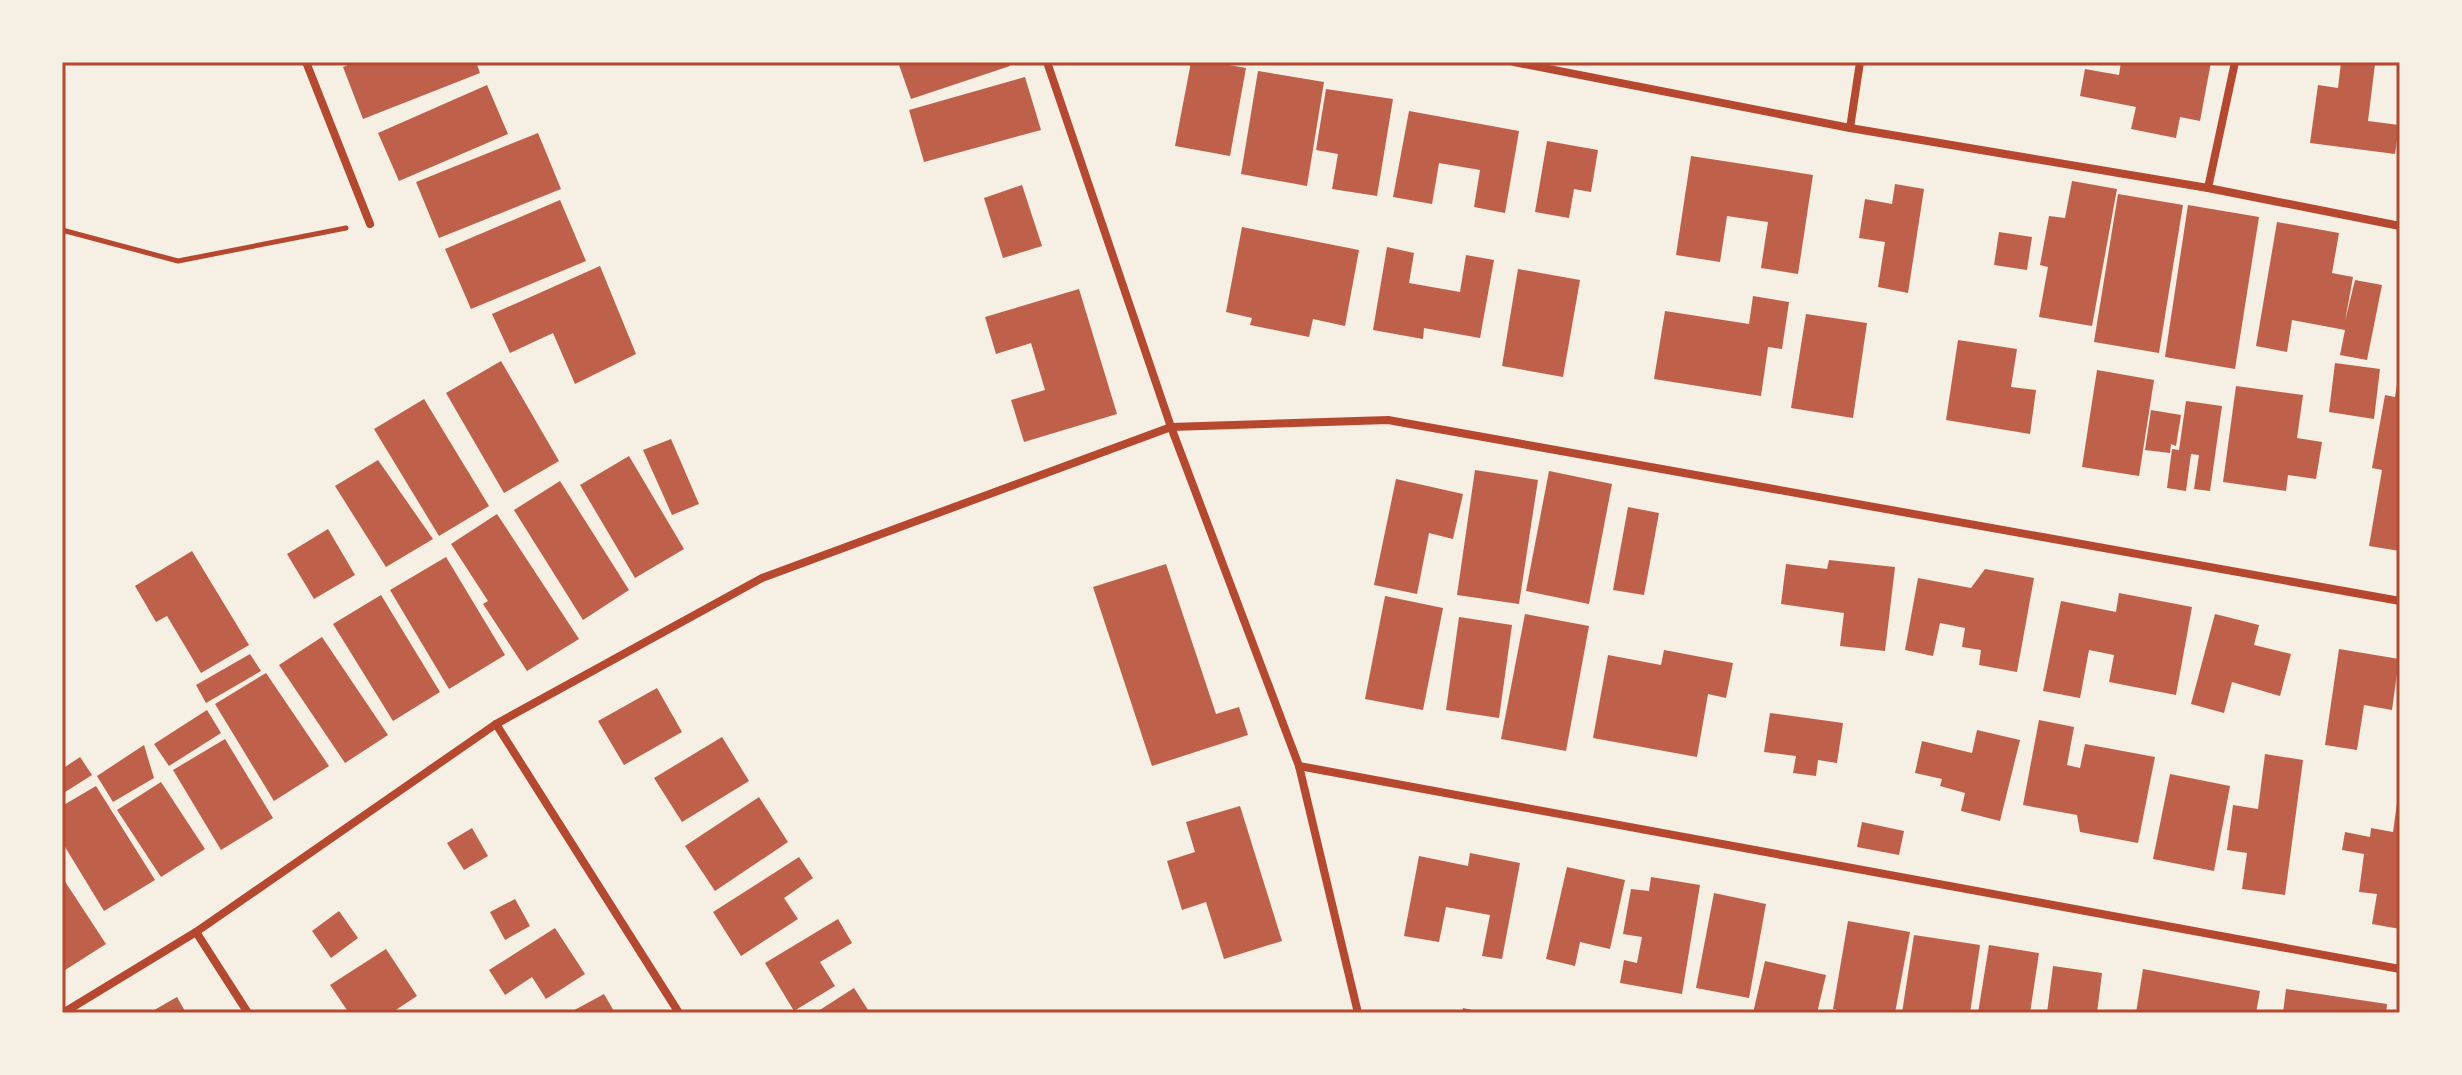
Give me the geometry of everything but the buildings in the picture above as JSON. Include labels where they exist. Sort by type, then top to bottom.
[{"type":"street","points":[[306,62],[370,224]]},
{"type":"street","points":[[1047,62],[1171,427],[1299,766],[1358,1013]]},
{"type":"street","points":[[1514,62],[1850,128],[2208,188],[2400,226]]},
{"type":"street","points":[[1850,128],[1860,62]]},
{"type":"street","points":[[2208,188],[2235,62]]},
{"type":"street","points":[[63,1013],[196,932],[496,724],[762,578],[1171,427],[1388,420],[2400,601]]},
{"type":"street","points":[[496,724],[679,1013]]},
{"type":"street","points":[[1299,766],[2400,969]]},
{"type":"street","points":[[196,932],[248,1013]]},
{"type":"path","points":[[62,230],[178,261],[370,224]]}]
